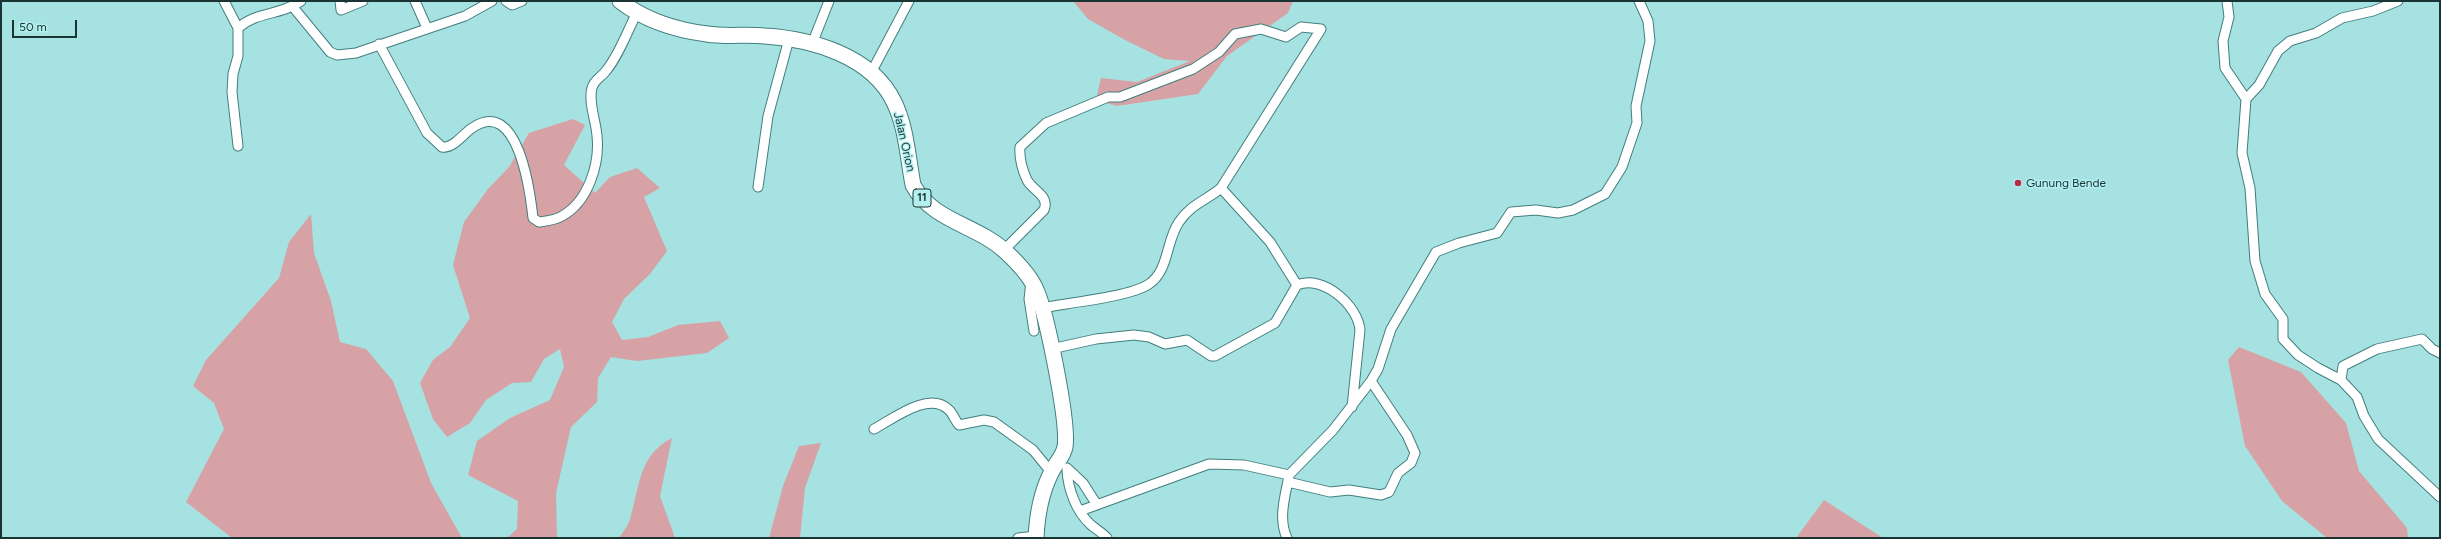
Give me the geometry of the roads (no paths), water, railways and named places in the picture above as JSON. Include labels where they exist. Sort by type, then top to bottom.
[{"type":"highway","name":"Jalan Orion","points":[[620,1],[649,20],[684,30],[709,34],[765,36],[812,44],[839,53],[872,71],[886,87],[895,103],[913,185],[918,194],[938,213],[1004,250],[1031,280],[1041,308],[1051,348],[1065,433],[1063,453],[1051,472],[1044,490],[1036,537]]},
{"type":"street","points":[[224,1],[238,28],[238,56],[233,74],[232,92],[234,121],[238,146]]},
{"type":"street","points":[[340,1],[341,10],[363,1]]},
{"type":"street","points":[[415,1],[427,28]]},
{"type":"street","points":[[238,28],[248,19],[273,15],[297,3],[330,52],[337,55],[356,53],[465,16],[492,1]]},
{"type":"street","points":[[506,1],[512,5],[522,1]]},
{"type":"street","points":[[812,44],[829,1]]},
{"type":"street","points":[[872,71],[909,1]]},
{"type":"street","points":[[1286,538],[1283,527],[1282,509],[1289,478],[1351,408],[1371,381],[1378,369],[1391,330],[1436,252],[1459,243],[1497,233],[1512,212],[1536,210],[1558,213],[1578,208],[1605,194],[1622,167],[1637,123],[1636,106],[1650,41],[1648,21],[1639,1]]},
{"type":"street","points":[[2227,1],[2229,17],[2223,41],[2225,68],[2246,99],[2242,153],[2250,188],[2254,254],[2261,284],[2265,294],[2283,319],[2284,339],[2298,355],[2341,380],[2357,397],[2369,425],[2378,439],[2440,497]]},
{"type":"street","points":[[2246,99],[2260,85],[2278,51],[2290,41],[2316,33],[2342,18],[2379,10],[2398,1]]},
{"type":"street","points":[[379,44],[428,133],[442,147],[451,145],[473,127],[488,121],[499,124],[511,136],[523,158],[532,218],[539,222],[562,216],[576,205],[587,190],[596,157],[597,137],[590,93],[594,81],[606,71],[637,13]]},
{"type":"street","points":[[1004,250],[1044,210],[1046,205],[1046,200],[1028,182],[1019,154],[1020,147],[1046,123],[1108,98],[1120,98],[1193,69],[1219,52],[1235,34],[1261,29],[1286,37],[1302,27],[1322,29],[1221,188],[1199,201],[1180,220],[1160,271],[1149,284],[1111,296],[1041,308]]},
{"type":"street","points":[[758,187],[768,116],[789,39]]},
{"type":"street","points":[[1221,188],[1270,242],[1297,285]]},
{"type":"street","points":[[1031,280],[1029,299],[1034,331]]},
{"type":"street","points":[[1051,348],[1096,339],[1134,335],[1149,337],[1165,344],[1187,340],[1211,356],[1215,356],[1275,323],[1297,285],[1313,282],[1330,289],[1352,309],[1359,320],[1360,330],[1351,408]]},
{"type":"street","points":[[2341,380],[2343,366],[2377,349],[2422,339],[2432,349],[2440,353]]},
{"type":"street","points":[[1080,511],[1209,464],[1244,465],[1330,492],[1349,490],[1381,495],[1389,492],[1398,473],[1411,463],[1415,453],[1407,435],[1371,381]]},
{"type":"street","points":[[874,429],[917,405],[928,402],[935,403],[948,409],[959,425],[984,420],[994,422],[1033,450],[1051,472]]},
{"type":"street","points":[[1063,453],[1067,470],[1068,484],[1080,511],[1091,525],[1107,538]]},
{"type":"street","points":[[1067,470],[1083,484],[1097,505]]},
{"type":"street","points":[[1018,538],[1036,537]]},
{"type":"place","name":"Gunung Bende","points":[[2018,183]]}]
